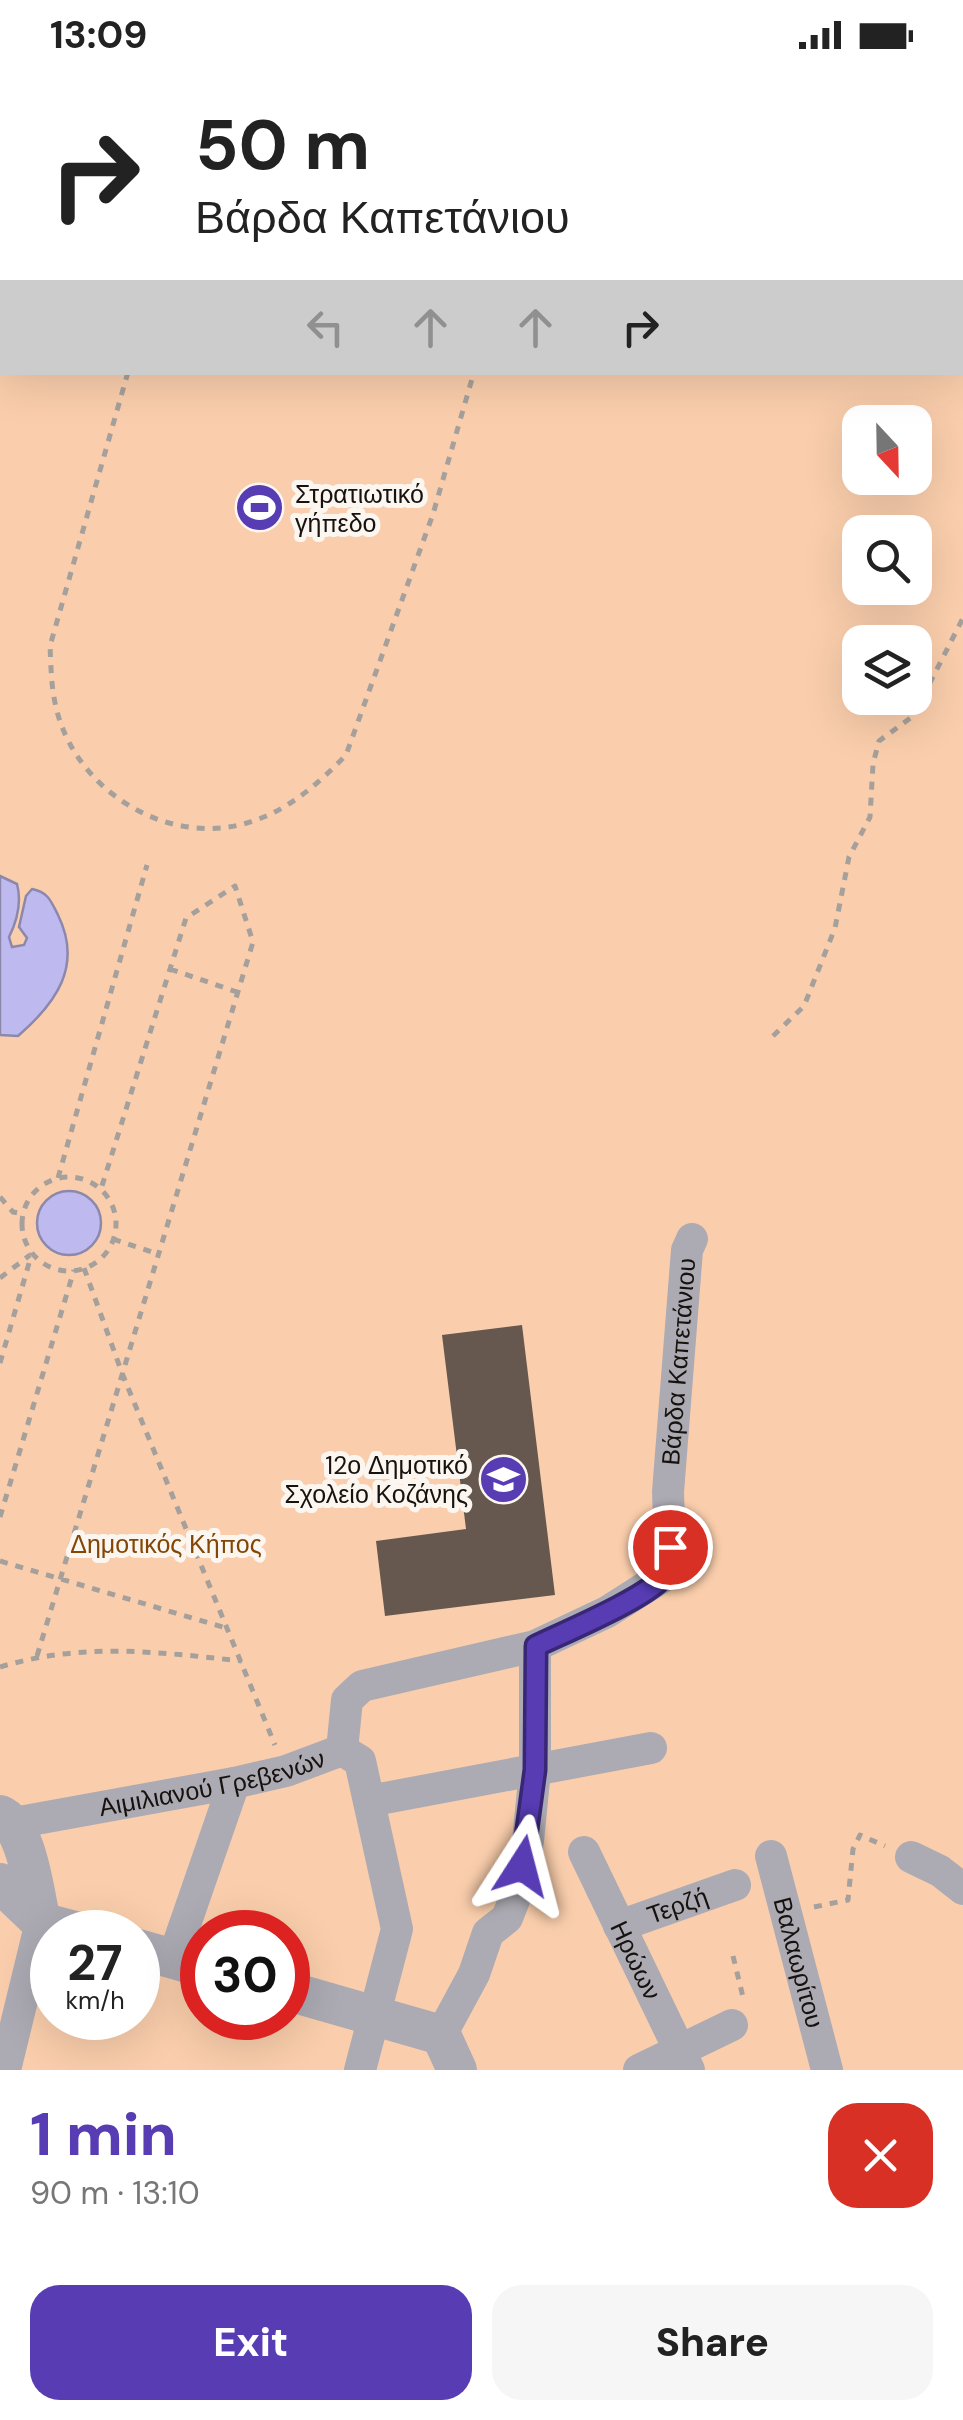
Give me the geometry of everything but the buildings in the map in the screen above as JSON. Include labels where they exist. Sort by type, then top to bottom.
[{"type":"street","name":"Βάρδα Καπετάνιου","points":[[536,1646],[608,1612],[650,1586],[667,1568],[671,1455],[687,1250],[692,1239]]},
{"type":"street","name":"Αιμιλιανού Γρεβενών","points":[[7,1819],[286,1771],[342,1750],[347,1700],[362,1686],[536,1646]]},
{"type":"street","points":[[310,1998],[374,2017],[449,2052],[488,1933],[507,1918],[518,1890],[528,1841],[535,1770],[536,1646]]},
{"type":"street","points":[[369,1802],[651,1748]]},
{"type":"street","points":[[342,1750],[360,1760],[397,1929],[360,2070]]},
{"type":"street","points":[[171,1958],[234,1782]]},
{"type":"street","points":[[7,1819],[53,1910]]},
{"type":"street","name":"Ηρώων","points":[[584,1852],[683,2060]]},
{"type":"street","name":"Βαλαωρίτου","points":[[770,1856],[827,2070]]},
{"type":"street","points":[[911,1857],[940,1871],[963,1889]]},
{"type":"street","points":[[0,1883],[37,1910]]},
{"type":"street","name":"Τερζή","points":[[619,1926],[735,1885]]},
{"type":"street","points":[[5,2070],[30,2006]]},
{"type":"street","points":[[639,2070],[683,2060],[740,2023]]},
{"type":"path","points":[[127,375],[50,646],[56,709],[84,765],[129,808],[183,827],[248,823],[279,811],[328,774],[346,755],[433,514],[473,375]]},
{"type":"path","points":[[774,1036],[804,1006],[835,928],[850,856],[870,817],[872,764],[879,741],[913,716],[963,618]]},
{"type":"path","points":[[58,1178],[147,864]]},
{"type":"path","points":[[36,1656],[253,942],[236,886],[186,918],[100,1189]]},
{"type":"path","points":[[170,969],[238,992]]},
{"type":"path","points":[[58,1178],[88,1180],[100,1189],[114,1212],[113,1239],[102,1257],[74,1270],[51,1267],[32,1254],[25,1241],[22,1214],[35,1191],[58,1178]]},
{"type":"path","points":[[0,1196],[13,1212],[22,1214]]},
{"type":"path","points":[[113,1239],[158,1254]]},
{"type":"path","points":[[0,1278],[32,1254]]},
{"type":"path","points":[[0,1363],[32,1254]]},
{"type":"path","points":[[84,1268],[122,1373],[286,1771]]},
{"type":"path","points":[[0,1517],[74,1270]]},
{"type":"path","points":[[0,1561],[226,1628]]},
{"type":"path","points":[[0,1667],[36,1656],[104,1649],[242,1662]]},
{"type":"path","points":[[790,1929],[804,1920],[804,1910],[848,1900],[853,1849],[860,1835],[911,1857]]},
{"type":"path","points":[[733,1956],[740,2023]]},
{"type":"green space","name":"Δημοτικός Κήπος","points":[[0,375],[963,375],[963,2070],[0,2070]]},
{"type":"shaded area","points":[[0,876],[17,884],[18,912],[9,937],[12,947],[24,945],[27,938],[19,927],[26,896],[32,889],[51,901],[68,951],[62,982],[54,997],[18,1036],[0,1035]]},
{"type":"shaded area","points":[[69,1191],[91,1201],[101,1223],[91,1245],[69,1255],[47,1245],[37,1223],[47,1201]]},
{"type":"place","name":"Στρατιωτικό γήπεδο","points":[[260,508]]},
{"type":"place","name":"12ο Δημοτικό Σχολείο Κοζάνης","points":[[503,1479]]},
{"type":"route","points":[[522,1866],[535,1770],[536,1646],[608,1612],[650,1586],[667,1568],[670,1547]]}]
